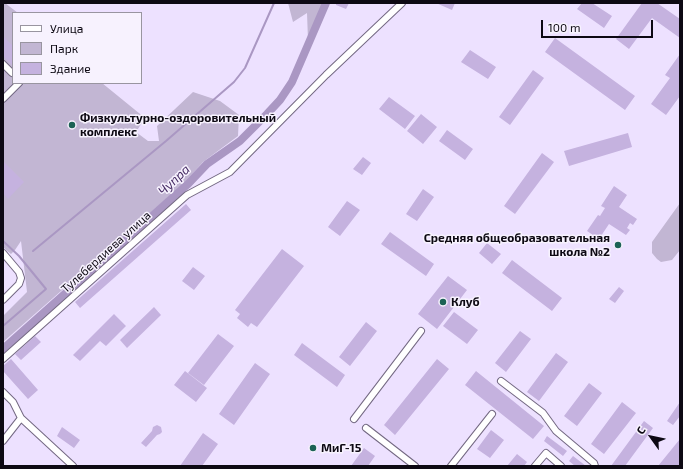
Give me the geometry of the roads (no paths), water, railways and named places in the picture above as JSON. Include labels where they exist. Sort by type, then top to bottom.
[{"type":"street","name":"Тулебердиева улица","points":[[3,359],[187,195],[230,172],[326,75],[402,3]]},
{"type":"street","points":[[3,64],[12,73]]},
{"type":"street","points":[[3,99],[18,84]]},
{"type":"street","points":[[3,253],[19,272],[21,278],[19,284],[3,300]]},
{"type":"street","points":[[354,419],[421,331]]},
{"type":"street","points":[[501,381],[543,414],[556,431],[594,463],[595,466]]},
{"type":"street","points":[[3,392],[13,402],[21,418],[73,466]]},
{"type":"street","points":[[451,466],[492,414]]},
{"type":"street","points":[[3,441],[21,418]]},
{"type":"street","points":[[366,428],[415,466]]},
{"type":"street","points":[[535,466],[546,453],[562,466]]},
{"type":"waterway","points":[[33,251],[166,141],[234,82],[245,68],[274,3]]},
{"type":"waterway","name":"Чупра","points":[[3,349],[188,184],[207,164],[240,141],[267,114],[280,100],[292,82],[326,3]]},
{"type":"waterway","points":[[3,241],[19,256],[46,289],[3,326]]},
{"type":"place","name":"Физкультурно-оздоровительный комплекс","points":[[72,125]]},
{"type":"place","name":"Средняя общеобразовательная школа №2","points":[[618,245]]},
{"type":"place","name":"Клуб","points":[[443,302]]},
{"type":"place","name":"МиГ-15","points":[[313,448]]}]
